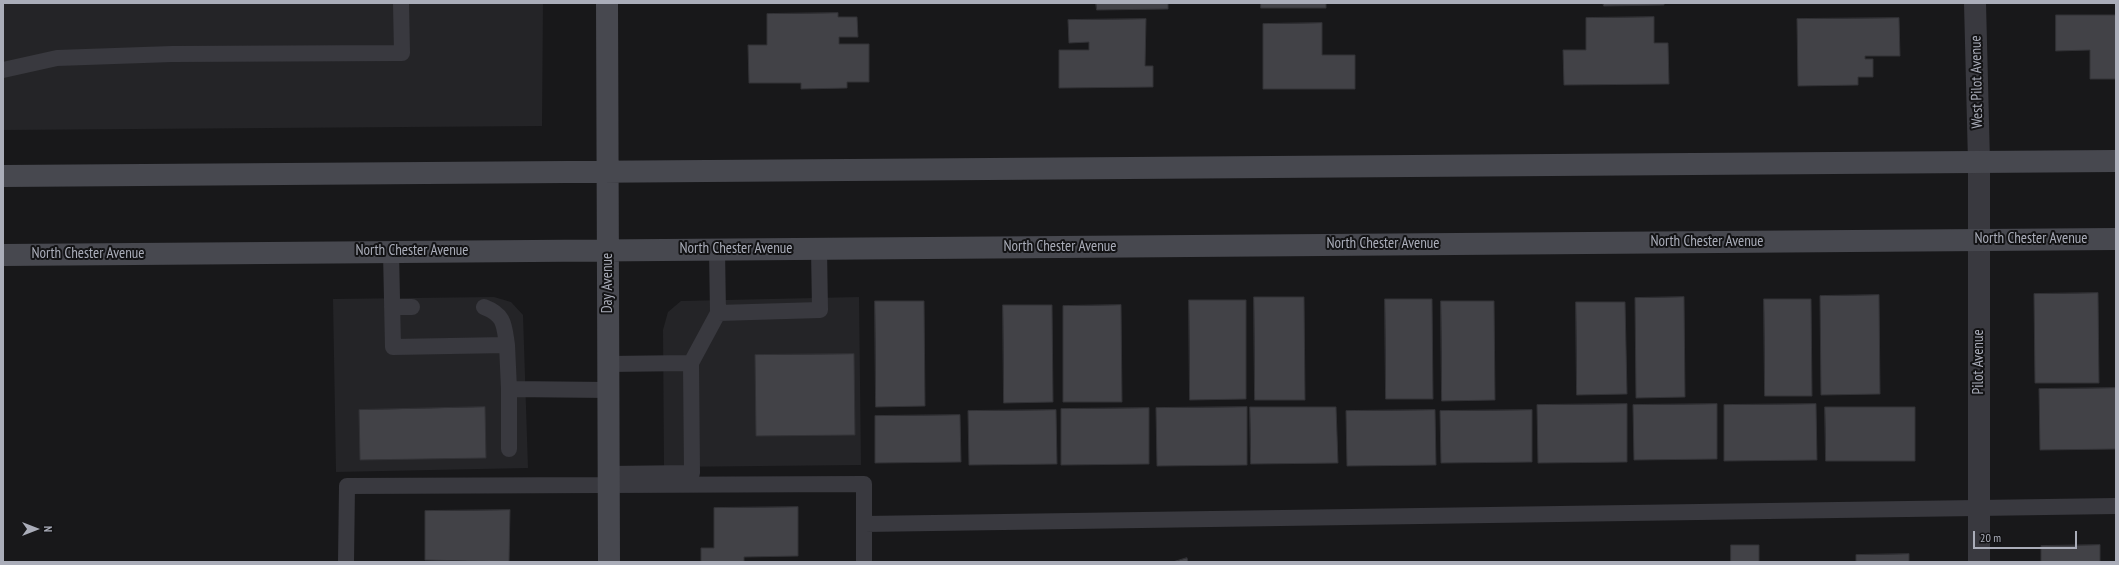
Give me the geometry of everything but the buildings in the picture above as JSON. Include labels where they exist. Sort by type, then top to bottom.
[{"type":"main road","name":"Day Avenue","points":[[607,3],[609,562]]},
{"type":"main road","points":[[3,176],[2116,160]]},
{"type":"main road","name":"North Chester Avenue","points":[[3,255],[2116,239]]},
{"type":"street","name":"West Pilot Avenue","points":[[1975,3],[1979,162]]},
{"type":"street","name":"Pilot Avenue","points":[[1979,162],[1979,562]]},
{"type":"lane","points":[[3,70],[57,58],[172,54],[402,53],[401,3]]},
{"type":"lane","points":[[608,480],[692,473],[691,363],[718,313],[717,249]]},
{"type":"lane","points":[[718,313],[820,310],[818,249]]},
{"type":"lane","points":[[391,252],[393,347],[507,345]]},
{"type":"lane","points":[[392,307],[412,307]]},
{"type":"lane","points":[[484,307],[499,315],[504,324],[507,345],[509,389],[509,449]]},
{"type":"lane","points":[[608,364],[691,363]]},
{"type":"lane","points":[[509,389],[609,390]]},
{"type":"lane","points":[[346,562],[347,486],[608,480],[864,484],[864,562]]},
{"type":"lane","points":[[864,524],[1979,506],[2116,506]]},
{"type":"shaded area","points":[[3,3],[543,3],[542,126],[3,130]]},
{"type":"shaded area","points":[[494,297],[511,302],[523,315],[528,468],[336,472],[333,299]]},
{"type":"shaded area","points":[[859,297],[861,465],[664,467],[663,330],[668,312],[681,301]]}]
